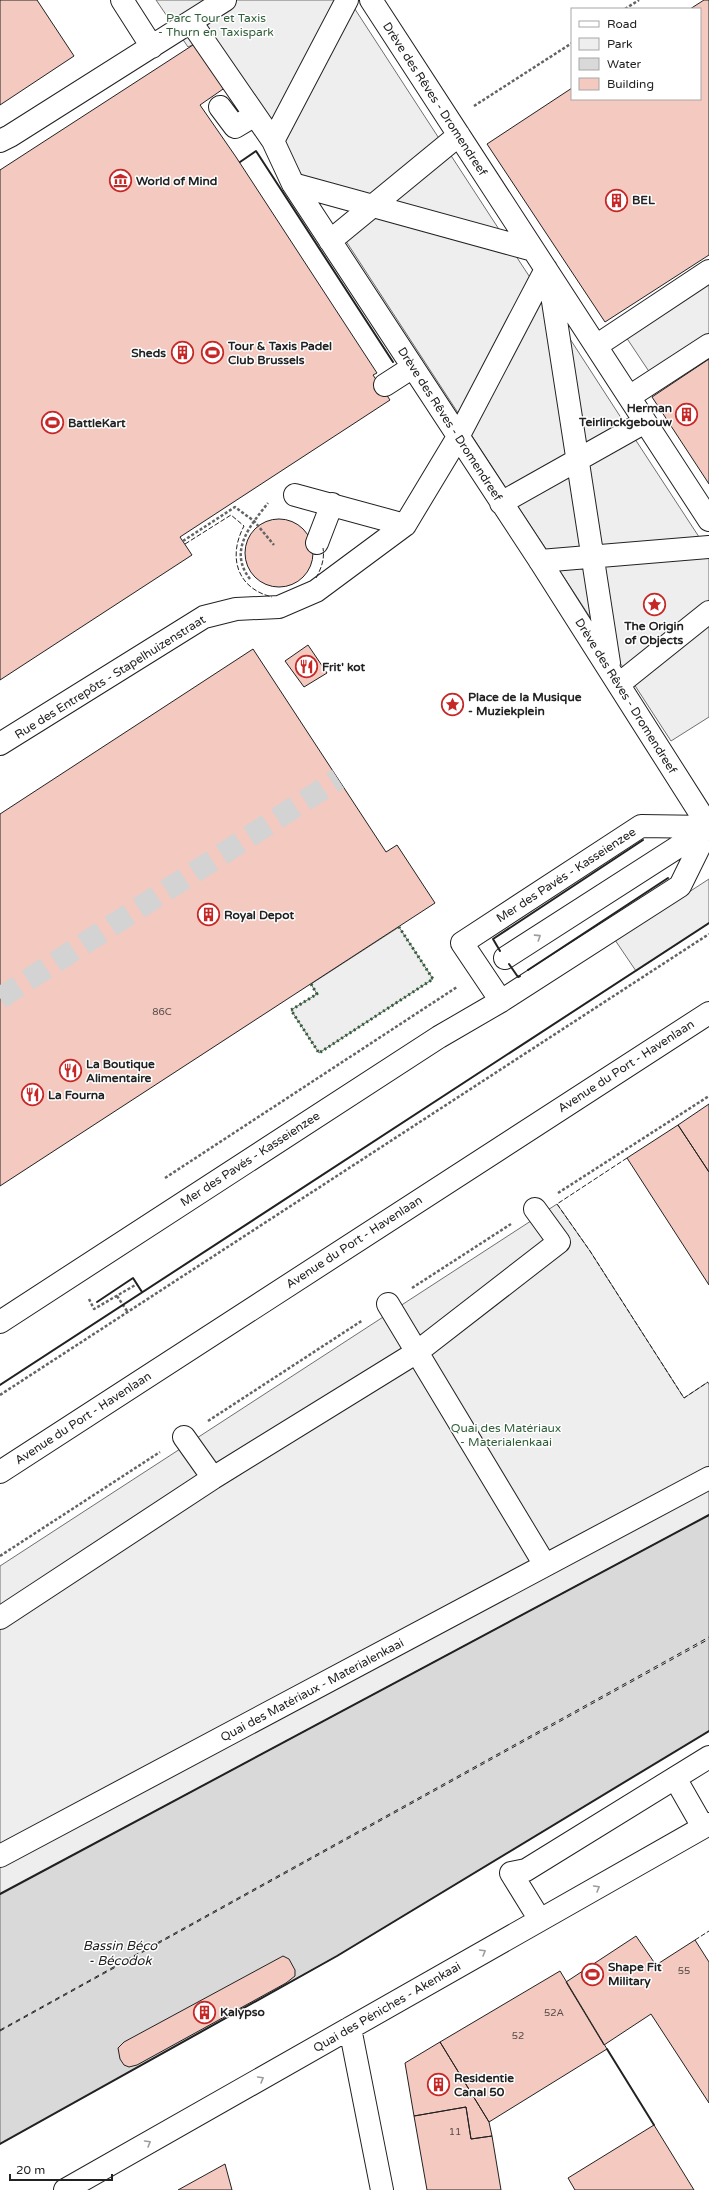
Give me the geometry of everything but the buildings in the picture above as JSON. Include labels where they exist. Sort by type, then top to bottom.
[{"type":"street","points":[[122,0],[152,47]]},
{"type":"street","points":[[0,140],[10,136],[225,0]]},
{"type":"street","points":[[272,141],[347,0]]},
{"type":"street","name":"Drève des Rêves - Dromendreef","points":[[371,0],[709,520]]},
{"type":"street","name":"Drève des Rêves - Dromendreef","points":[[191,22],[272,141],[294,184],[540,561],[709,827]]},
{"type":"street","points":[[220,107],[235,127],[255,115]]},
{"type":"street","points":[[330,240],[371,206],[454,128]]},
{"type":"street","points":[[294,184],[533,250]]},
{"type":"street","points":[[596,346],[709,271]]},
{"type":"street","points":[[547,272],[614,677],[709,612]]},
{"type":"street","name":"Rue des Entrepôts - Stapelhuizenstraat","points":[[0,744],[204,617],[236,609],[279,607],[316,591],[405,525],[458,437],[547,272]]},
{"type":"street","points":[[629,397],[709,345]]},
{"type":"street","points":[[385,385],[413,367]]},
{"type":"street","points":[[501,503],[645,422]]},
{"type":"street","points":[[295,495],[328,512],[405,525]]},
{"type":"street","points":[[313,539],[328,512]]},
{"type":"street","points":[[540,561],[709,547]]},
{"type":"street","points":[[0,726],[22,731]]},
{"type":"street","name":"Mer des Pavés - Kasseienzee","points":[[0,1322],[439,1037],[501,1001],[680,886],[709,827],[641,826],[462,943],[501,1001]]},
{"type":"street","points":[[505,958],[709,827]]},
{"type":"street","name":"Avenue du Port - Havenlaan","points":[[0,1472],[709,1013]]},
{"type":"street","points":[[0,1618],[213,1478],[417,1352],[559,1242],[534,1209]]},
{"type":"street","points":[[388,1304],[545,1565]]},
{"type":"street","points":[[184,1437],[213,1478]]},
{"type":"street","name":"Quai des Matériaux - Materialenkaai","points":[[0,1856],[709,1478]]},
{"type":"street","points":[[540,1920],[511,1873],[526,1870],[709,1757]]},
{"type":"street","points":[[675,1778],[706,1826]]},
{"type":"street","name":"Quai des Péniches - Akenkaai","points":[[65,2190],[706,1826]]},
{"type":"street","points":[[350,2028],[382,2190]]},
{"type":"path","points":[[627,8],[639,0]]},
{"type":"path","points":[[454,128],[571,44]]},
{"type":"path","points":[[254,583],[242,567],[240,554],[242,540],[272,497]]},
{"type":"path","points":[[182,541],[235,507],[254,521],[274,545]]},
{"type":"path","points":[[0,1395],[709,934]]},
{"type":"path","points":[[164,1178],[481,970]]},
{"type":"path","points":[[0,1556],[709,1096]]},
{"type":"path","points":[[94,1296],[88,1300],[94,1309],[137,1284]]},
{"type":"path","points":[[117,1296],[127,1311]]},
{"type":"green space","name":"Parc Tour et Taxis - Thurn en Taxispark","points":[[156,0],[341,0],[273,130],[196,43],[188,47]]},
{"type":"green space","points":[[351,3],[442,143],[370,200],[307,183],[278,139]]},
{"type":"green space","points":[[448,151],[504,237],[382,204]]},
{"type":"green space","points":[[372,211],[512,250],[533,282],[462,419],[342,235]]},
{"type":"green space","points":[[709,283],[709,335],[650,373],[626,337]]},
{"type":"green space","points":[[540,292],[548,306],[571,458],[509,493],[468,430]]},
{"type":"green space","points":[[561,325],[627,427],[581,453]]},
{"type":"green space","points":[[633,436],[703,543],[597,551],[583,463]]},
{"type":"green space","points":[[574,469],[586,553],[550,555],[515,502]]},
{"type":"green space","points":[[709,553],[709,606],[626,672],[613,652],[597,563]]},
{"type":"green space","points":[[589,563],[599,631],[556,565]]},
{"type":"green space","points":[[709,619],[709,717],[671,741],[632,681]]},
{"type":"green space","points":[[709,879],[709,923],[636,971],[615,940]]},
{"type":"green space","points":[[399,927],[433,979],[319,1053],[291,1010],[317,994],[311,984]]},
{"type":"green space","name":"Quai des Matériaux - Materialenkaai","points":[[557,1204],[590,1251],[684,1398],[708,1382],[709,1515],[0,1894],[0,1566]]},
{"type":"water","name":"Bassin Béco - Bécodok","points":[[709,1515],[709,1731],[337,1956],[0,2144],[0,1894]]},
{"type":"ferry route","points":[[0,2030],[709,1637]]},
{"type":"ferry route","points":[[0,2031],[709,1639]]},
{"type":"tunnel","points":[[0,998],[338,779]]},
{"type":"hedge","points":[[311,984],[317,994],[291,1010],[319,1053],[433,979],[399,927]]},
{"type":"fence","points":[[185,544],[231,515],[244,526],[239,537],[237,548],[236,559],[238,569],[250,586],[260,593],[272,597]]},
{"type":"fence","points":[[316,578],[322,564],[323,548]]},
{"type":"fence","points":[[627,1158],[557,1204],[590,1251],[684,1398],[708,1382]]},
{"type":"fence","points":[[0,1894],[709,1515]]},
{"type":"fence","points":[[695,1940],[709,1931]]},
{"type":"wall","points":[[240,162],[256,151],[393,362]]},
{"type":"wall","points":[[500,951],[493,939],[643,840]]},
{"type":"wall","points":[[528,970],[668,878]]},
{"type":"wall","points":[[0,1385],[709,923]]},
{"type":"wall","points":[[509,964],[518,977],[520,976]]},
{"type":"wall","points":[[97,1302],[133,1278],[142,1292]]},
{"type":"wall","points":[[0,1894],[709,1515]]},
{"type":"wall","points":[[0,2144],[337,1956],[709,1731]]},
{"type":"wall","points":[[607,2049],[654,2125]]},
{"type":"place","name":"World of Mind","points":[[121,181]]},
{"type":"place","name":"BEL","points":[[617,200]]},
{"type":"place","name":"Sheds","points":[[182,353]]},
{"type":"place","name":"Tour & Taxis Padel Club Brussels","points":[[213,353]]},
{"type":"place","name":"Herman Teirlinckgebouw","points":[[687,415]]},
{"type":"place","name":"BattleKart","points":[[53,423]]},
{"type":"place","name":"The Origin of Objects","points":[[654,605]]},
{"type":"place","name":"Frit' kot","points":[[306,667]]},
{"type":"place","name":"Place de la Musique - Muziekplein","points":[[453,704]]},
{"type":"place","name":"Royal Depot","points":[[209,915]]},
{"type":"place","name":"La Boutique Alimentaire","points":[[71,1071]]},
{"type":"place","name":"La Fourna","points":[[33,1095]]},
{"type":"place","name":"Shape Fit Military","points":[[592,1974]]},
{"type":"place","name":"Kalypso","points":[[205,2012]]},
{"type":"place","name":"Residentie Canal 50","points":[[438,2085]]}]
